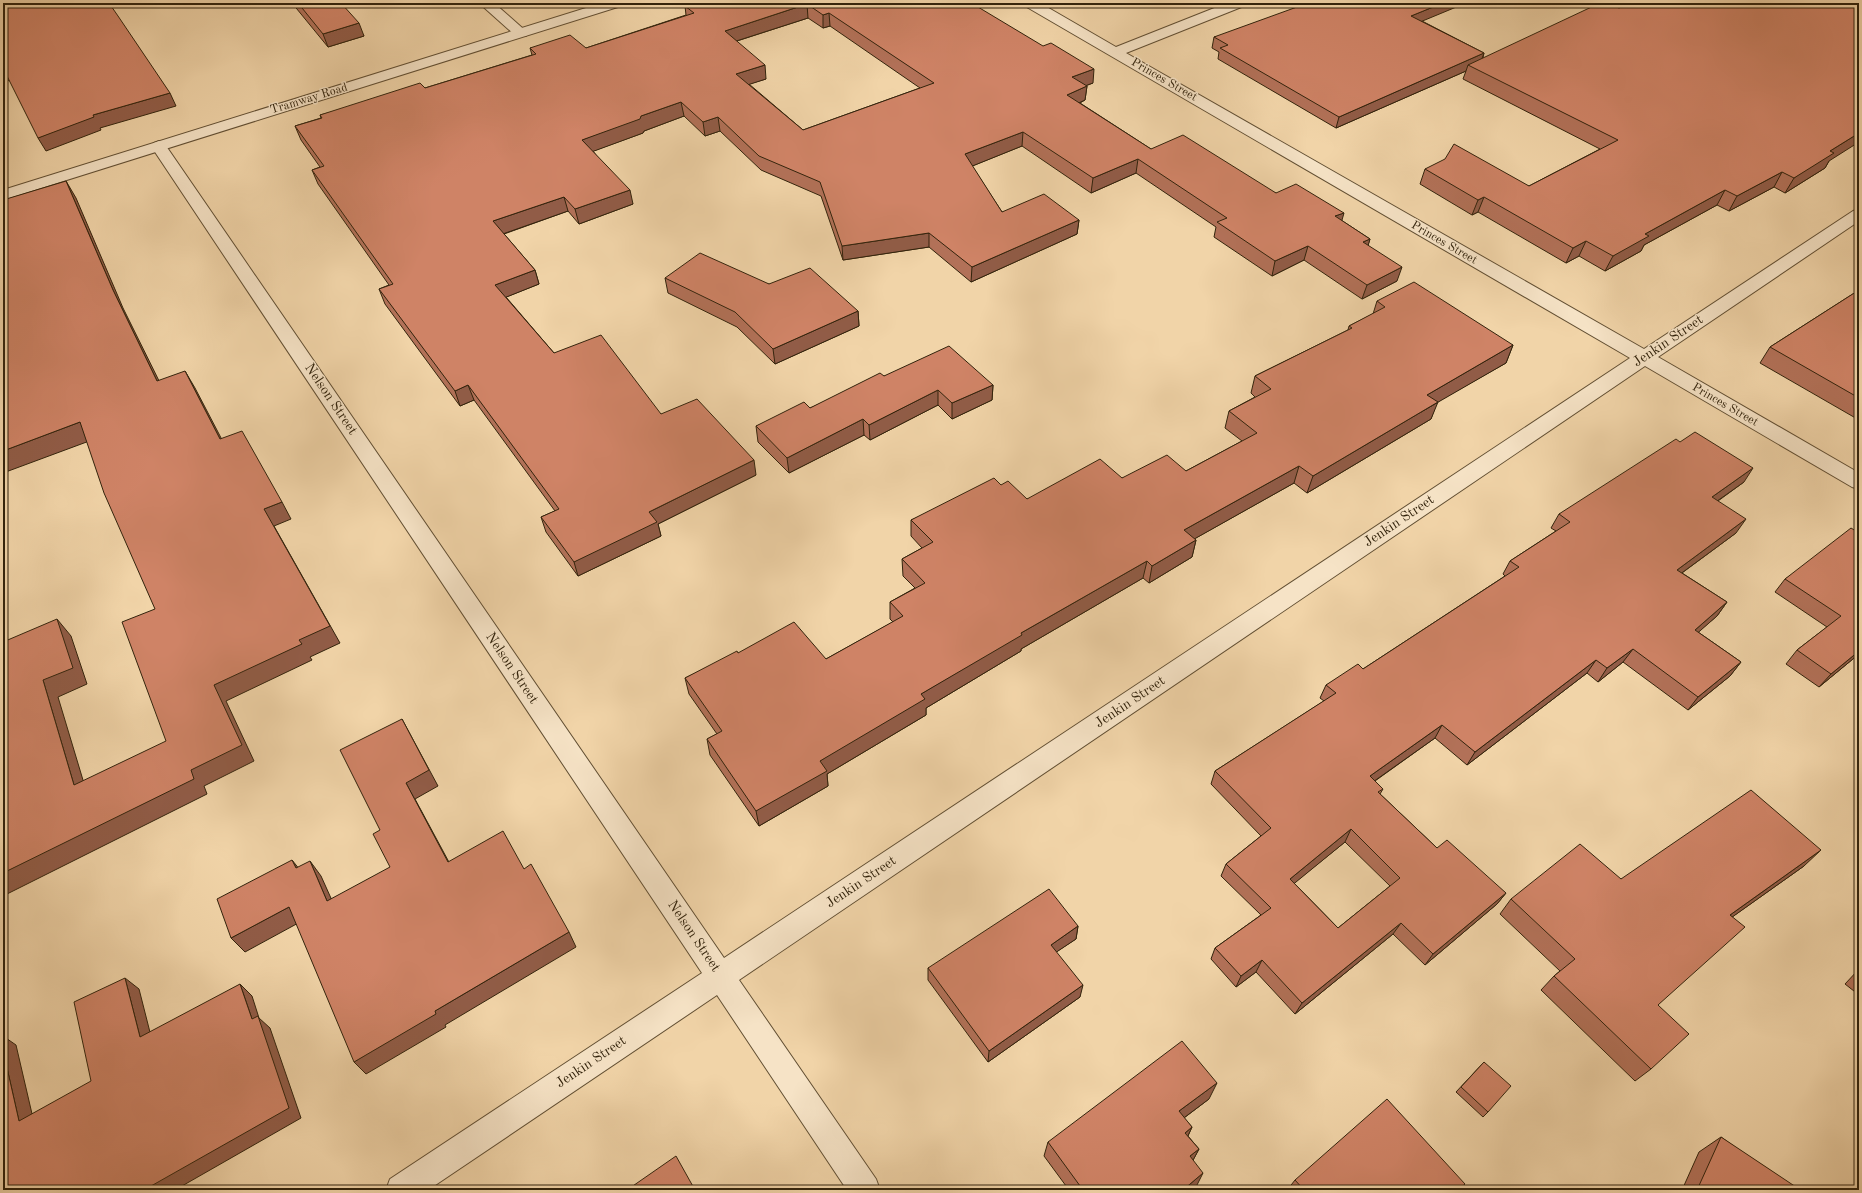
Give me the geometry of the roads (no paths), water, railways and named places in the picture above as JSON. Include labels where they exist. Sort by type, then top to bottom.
[{"type":"street","points":[[486,3],[521,33]]},
{"type":"street","name":"Tramway Road","points":[[3,195],[616,3]]},
{"type":"street","name":"Princes Street","points":[[1030,3],[1859,482]]},
{"type":"street","points":[[1115,52],[1239,3]]},
{"type":"street","name":"Nelson Street","points":[[159,146],[864,1190]]},
{"type":"street","name":"Jenkin Street","points":[[401,1190],[1859,214]]}]
